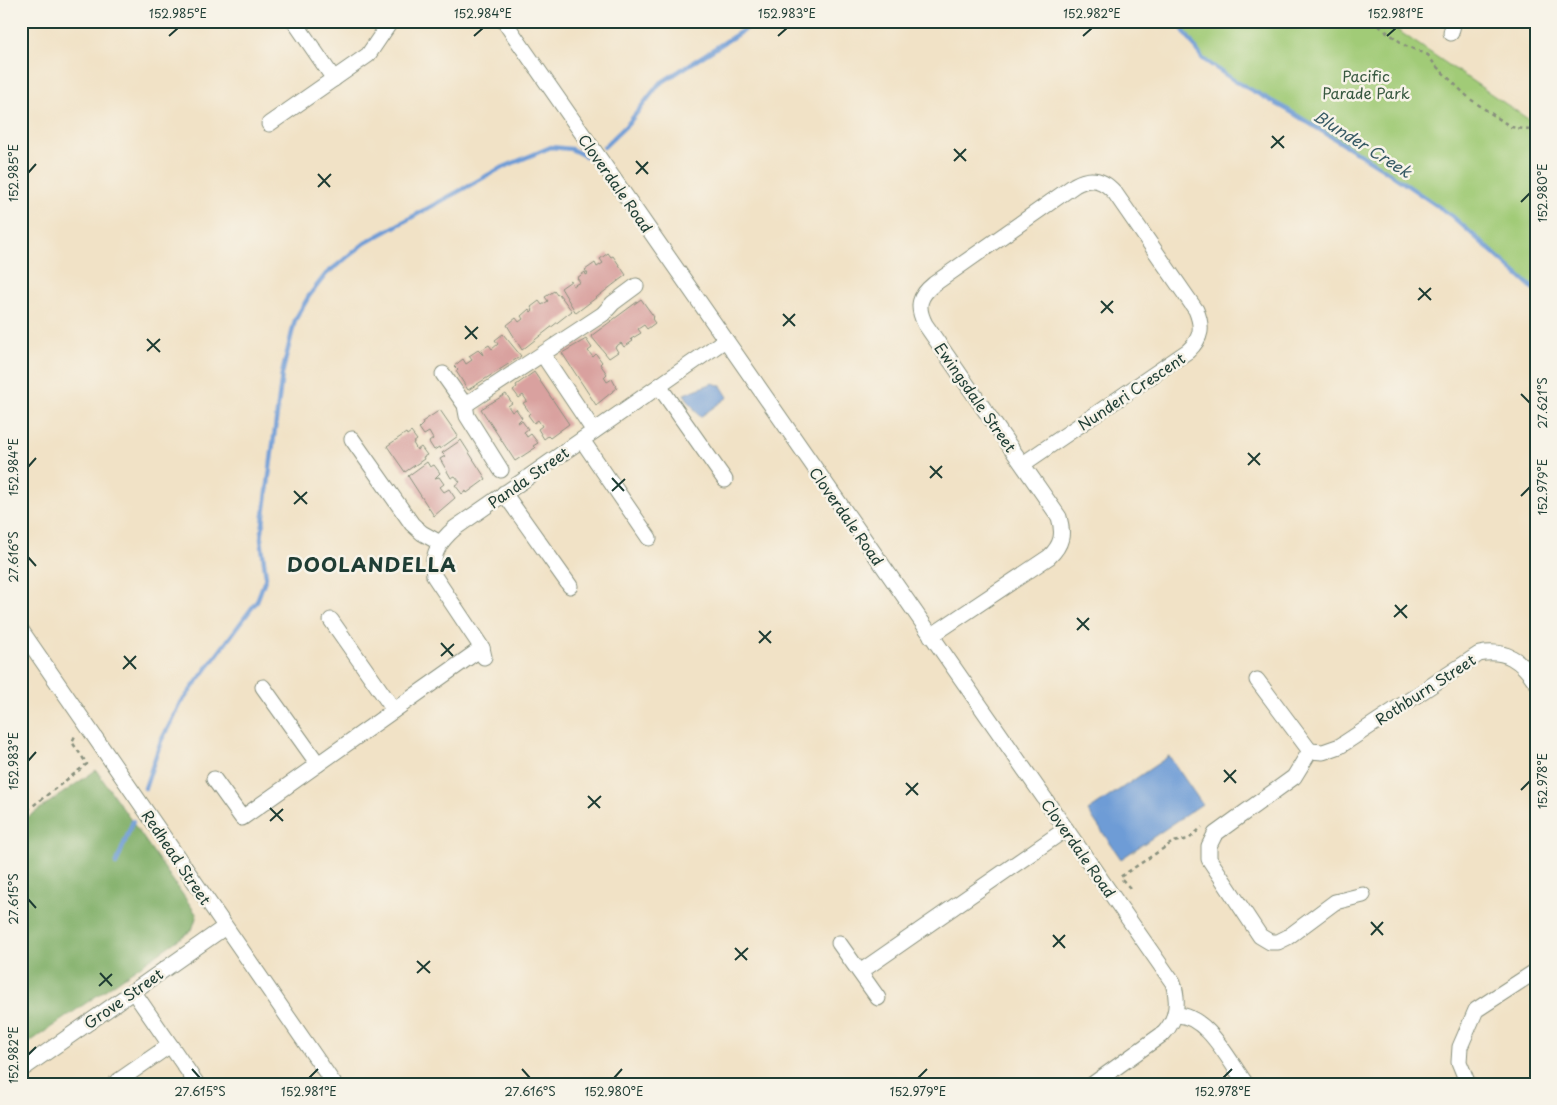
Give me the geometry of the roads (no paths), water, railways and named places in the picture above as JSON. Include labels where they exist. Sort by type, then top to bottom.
[{"type":"street","points":[[294,21],[334,78]]},
{"type":"street","points":[[269,124],[368,55],[392,21]]},
{"type":"street","name":"Cloverdale Road","points":[[504,21],[1167,972],[1177,994],[1175,1015]]},
{"type":"street","name":"Ewingsdale Street","points":[[931,636],[1049,557],[1057,550],[1063,535],[1059,517],[925,324],[919,307],[920,300],[926,290],[934,284],[1075,185],[1090,179],[1098,180]]},
{"type":"street","name":"Nunderi Crescent","points":[[1023,464],[1188,351],[1201,334],[1200,320],[1196,310],[1115,193],[1106,183],[1098,180]]},
{"type":"street","points":[[465,405],[603,314],[613,303],[636,286]]},
{"type":"street","name":"Panda Street","points":[[440,542],[455,528],[725,340]]},
{"type":"street","points":[[543,355],[594,431]]},
{"type":"street","points":[[443,374],[465,405],[467,416],[501,470]]},
{"type":"street","points":[[659,386],[725,480]]},
{"type":"street","points":[[214,780],[242,818],[394,710],[483,652],[434,576],[433,564],[440,542],[422,533],[412,524],[352,439]]},
{"type":"street","points":[[582,440],[649,538]]},
{"type":"street","points":[[504,494],[570,586]]},
{"type":"street","points":[[330,620],[394,710]]},
{"type":"street","name":"Redhead Street","points":[[21,630],[334,1084]]},
{"type":"street","name":"Rothburn Street","points":[[1310,751],[1323,752],[1340,746],[1479,654],[1496,652],[1515,658],[1536,682]]},
{"type":"street","points":[[1257,680],[1310,751],[1294,777],[1215,834],[1209,846],[1211,865],[1260,936],[1270,942],[1278,942],[1288,937],[1335,902],[1363,895]]},
{"type":"street","points":[[263,687],[318,764]]},
{"type":"street","points":[[860,972],[1066,829]]},
{"type":"street","name":"Grove Street","points":[[21,1070],[226,927]]},
{"type":"street","points":[[839,943],[878,998]]},
{"type":"street","points":[[1468,1084],[1459,1062],[1460,1047],[1476,1010],[1536,972]]},
{"type":"street","points":[[133,991],[197,1084]]},
{"type":"street","points":[[1093,1084],[1164,1033],[1171,1026],[1175,1015],[1185,1014],[1205,1026],[1246,1084]]},
{"type":"street","points":[[114,1084],[170,1045]]},
{"type":"water","points":[[713,383],[721,386],[728,397],[700,417],[684,394]]},
{"type":"water","points":[[1169,756],[1202,804],[1121,859],[1088,811]]},
{"type":"waterway","points":[[604,147],[628,124],[659,84],[758,21]]},
{"type":"waterway","name":"Blunder Creek","points":[[1177,21],[1203,59],[1235,81],[1288,110],[1379,166],[1452,216],[1536,291]]},
{"type":"waterway","points":[[145,788],[161,741],[181,703],[257,601],[266,577],[261,539],[282,374],[295,320],[309,296],[326,274],[365,243],[499,169],[551,147],[571,149],[585,156]]},
{"type":"waterway","points":[[116,864],[133,821]]},
{"type":"district","name":"DOOLANDELLA","points":[[372,564]]},
{"type":"park label","name":"Pacific Parade Park","points":[[1366,84]]}]
